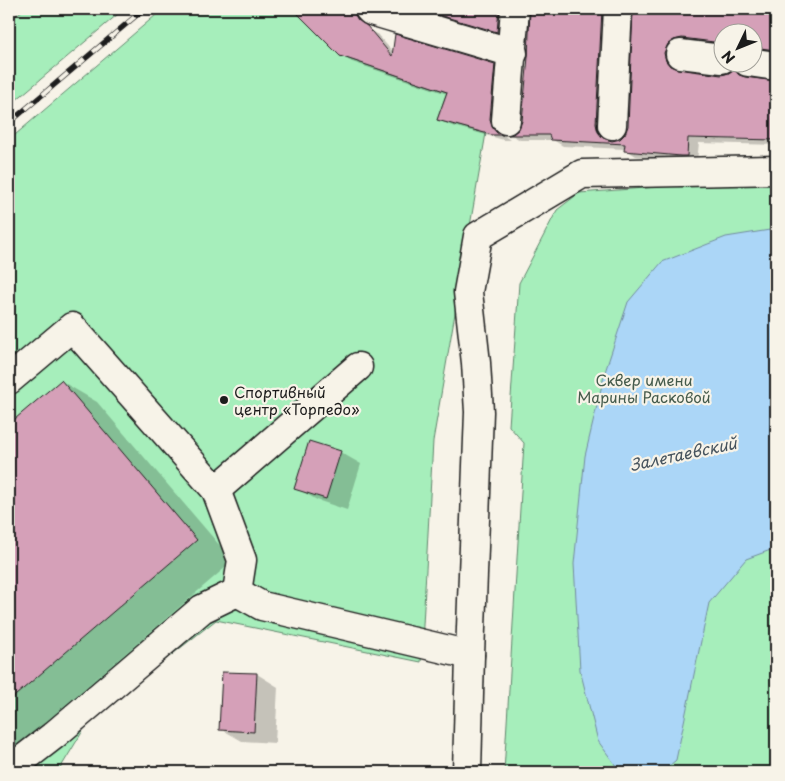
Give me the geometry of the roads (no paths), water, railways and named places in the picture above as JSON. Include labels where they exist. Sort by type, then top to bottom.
[{"type":"lane","points":[[369,9],[370,11],[513,53]]},
{"type":"lane","points":[[506,120],[513,53],[515,9]]},
{"type":"lane","points":[[612,125],[618,9]]},
{"type":"lane","points":[[680,54],[712,58]]},
{"type":"lane","points":[[762,64],[776,66]]},
{"type":"lane","points":[[467,772],[479,412],[468,292],[478,236],[582,174],[776,170]]},
{"type":"lane","points":[[9,380],[72,327],[216,490],[242,560],[237,592]]},
{"type":"lane","points":[[216,490],[358,367]]},
{"type":"lane","points":[[237,592],[262,606],[470,654]]},
{"type":"lane","points":[[9,770],[53,736],[202,609],[237,592]]},
{"type":"water","name":"Залетаевский","points":[[776,229],[776,548],[746,559],[709,603],[676,760],[662,772],[628,772],[619,770],[598,741],[580,670],[574,564],[585,456],[605,372],[628,302],[662,262],[726,237]]},
{"type":"railway","points":[[9,123],[144,9]]},
{"type":"place","name":"Спортивный центр «Торпедо»","points":[[224,400]]},
{"type":"park label","name":"Сквер имени Марины Расковой","points":[[644,388]]}]
